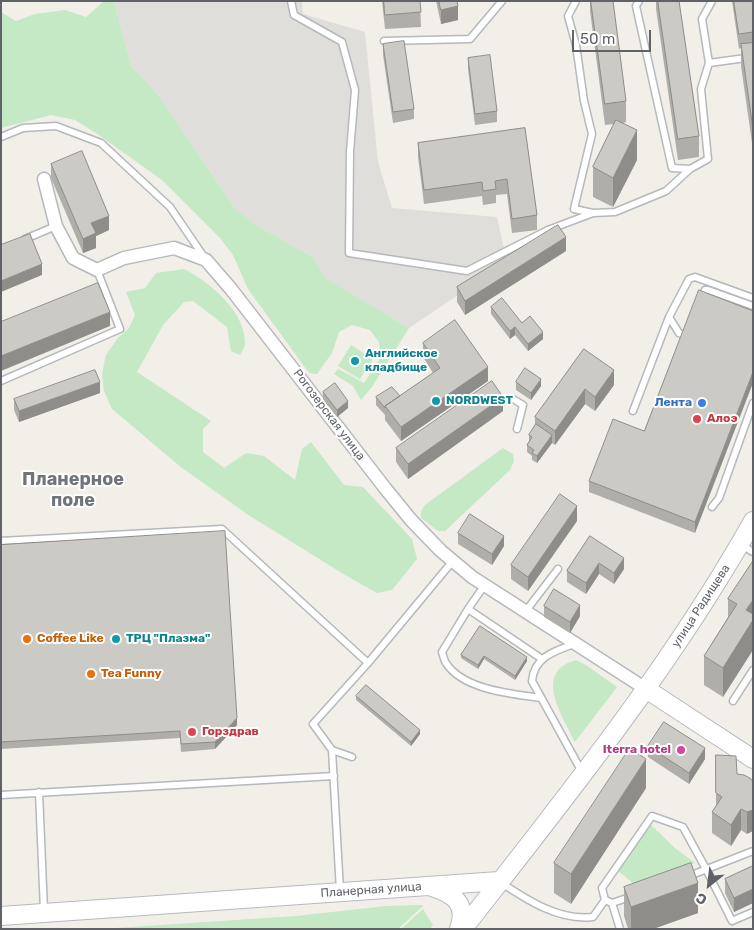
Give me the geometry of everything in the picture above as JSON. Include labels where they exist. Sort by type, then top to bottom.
[{"type":"main road","name":"улица Радищева","points":[[646,689],[697,613],[746,548],[753,521]]},
{"type":"main road","points":[[465,925],[630,714],[646,689],[752,758]]},
{"type":"main road","name":"Планерная улица","points":[[1,916],[499,881]]},
{"type":"main road","points":[[437,886],[459,903],[465,925]]},
{"type":"street","points":[[44,179],[56,226],[73,258],[97,270]]},
{"type":"street","name":"Рогозерская улица","points":[[97,270],[124,258],[174,248],[206,260],[231,289],[411,520],[452,562],[484,586],[646,689]]},
{"type":"lane","points":[[291,1],[294,15],[342,42],[356,90],[350,152],[348,253],[467,271],[548,230],[593,214],[615,212],[666,191],[690,169],[708,158],[701,90],[709,63],[702,19],[712,1]]},
{"type":"lane","points":[[384,41],[470,39],[502,1]]},
{"type":"lane","points":[[576,1],[568,16],[576,45],[584,101],[592,134],[574,209],[593,214]]},
{"type":"lane","points":[[640,1],[636,6],[672,168],[690,169]]},
{"type":"lane","points":[[709,63],[753,57]]},
{"type":"lane","points":[[1,137],[22,128],[56,126],[101,144],[170,207],[206,260]]},
{"type":"lane","points":[[20,242],[56,226]]},
{"type":"lane","points":[[1,381],[120,329],[97,270]]},
{"type":"lane","points":[[633,411],[669,317],[689,279],[694,277],[753,298]]},
{"type":"lane","points":[[94,292],[103,289]]},
{"type":"lane","points":[[717,302],[705,297],[705,290],[753,306]]},
{"type":"lane","points":[[669,317],[679,333],[685,336]]},
{"type":"lane","points":[[513,399],[523,406],[517,429]]},
{"type":"lane","points":[[712,507],[718,498],[753,403]]},
{"type":"lane","points":[[1,542],[222,529],[368,663]]},
{"type":"lane","points":[[340,892],[332,750],[313,724],[368,663],[452,562]]},
{"type":"lane","points":[[525,612],[558,569]]},
{"type":"lane","points":[[484,586],[442,652],[446,663],[456,673],[476,685],[495,692],[541,698]]},
{"type":"lane","points":[[468,609],[542,659]]},
{"type":"lane","points":[[575,644],[548,654],[542,659],[536,666],[532,681],[583,774]]},
{"type":"lane","points":[[733,701],[753,670]]},
{"type":"lane","points":[[332,750],[352,757]]},
{"type":"lane","points":[[1,795],[334,776]]},
{"type":"lane","points":[[40,792],[44,913]]},
{"type":"lane","points":[[620,929],[602,888],[652,816],[683,827],[732,921],[753,912]]},
{"type":"lane","points":[[681,878],[753,851]]},
{"type":"lane","points":[[499,881],[534,904],[584,918],[593,917],[609,902],[638,894]]},
{"type":"shaded area","points":[[114,1],[302,1],[303,14],[365,32],[378,162],[392,208],[497,217],[507,262],[409,328],[324,278],[314,258],[253,223],[235,208],[156,92],[131,66]]},
{"type":"green space","points":[[104,1],[114,1],[131,66],[156,92],[235,208],[253,223],[314,258],[325,278],[409,328],[372,387],[361,400],[353,386],[334,374],[338,369],[364,383],[381,357],[379,342],[370,330],[352,325],[339,332],[332,353],[317,374],[309,373],[248,289],[233,255],[220,238],[162,180],[75,120],[51,115],[1,128],[1,12],[16,21],[35,14],[65,10],[86,17]]},
{"type":"green space","points":[[184,269],[215,290],[233,310],[240,321],[244,333],[244,349],[240,355],[231,351],[227,327],[193,301],[184,302],[163,325],[137,372],[211,421],[203,429],[203,452],[224,468],[246,453],[264,456],[295,480],[302,449],[311,442],[344,485],[363,487],[412,539],[417,559],[392,590],[377,593],[250,516],[182,468],[112,409],[104,391],[102,374],[106,355],[117,339],[129,328],[135,315],[126,292],[145,288],[156,273]]},
{"type":"green space","points":[[351,345],[373,359],[360,379],[338,366]]},
{"type":"green space","points":[[503,448],[513,454],[514,461],[510,470],[445,531],[438,531],[421,518],[421,511],[425,505]]},
{"type":"green space","points":[[576,660],[617,687],[575,742],[558,708],[553,684],[556,674],[563,666]]},
{"type":"green space","points":[[650,824],[676,849],[695,863],[634,884],[617,870]]},
{"type":"green space","points":[[424,905],[398,929],[100,929],[296,916],[386,906]]},
{"type":"green space","points":[[423,909],[433,925],[430,929],[401,929]]},
{"type":"building","points":[[384,1],[420,1],[421,12],[385,15]]},
{"type":"building","points":[[439,1],[457,1],[458,6],[441,10]]},
{"type":"building","points":[[591,1],[613,1],[626,101],[605,104]]},
{"type":"building","points":[[658,1],[679,1],[699,136],[678,139]]},
{"type":"building","points":[[734,1],[753,1],[753,32],[739,34]]},
{"type":"building","points":[[404,41],[414,109],[393,112],[383,44]]},
{"type":"building","points":[[753,43],[753,129],[741,44]]},
{"type":"building","points":[[490,55],[497,111],[475,114],[468,58]]},
{"type":"building","points":[[616,120],[637,130],[613,178],[593,167]]},
{"type":"building","points":[[525,128],[537,215],[512,219],[507,179],[495,181],[496,189],[483,191],[482,182],[424,190],[418,143]]},
{"type":"building","points":[[82,151],[109,216],[91,223],[96,233],[83,239],[51,164]]},
{"type":"building","points":[[558,225],[566,237],[465,301],[457,287]]},
{"type":"building","points":[[30,234],[42,264],[1,281],[1,245]]},
{"type":"building","points":[[98,283],[110,312],[1,356],[1,322]]},
{"type":"building","name":"Лента","points":[[699,290],[753,311],[753,372],[695,522],[589,481],[613,419],[644,431]]},
{"type":"building","points":[[502,298],[522,323],[530,316],[543,332],[528,344],[515,327],[510,331],[491,307]]},
{"type":"building","name":"NORDWEST","points":[[455,320],[488,367],[401,427],[385,406],[440,368],[423,343]]},
{"type":"building","points":[[584,349],[614,370],[595,397],[585,389],[555,431],[535,417]]},
{"type":"building","points":[[525,368],[541,379],[531,393],[516,382]]},
{"type":"building","points":[[95,370],[100,382],[19,411],[14,399]]},
{"type":"building","points":[[492,381],[503,397],[408,464],[396,448]]},
{"type":"building","points":[[335,383],[348,401],[337,410],[323,392]]},
{"type":"building","points":[[392,387],[400,396],[385,406],[385,408],[376,397]]},
{"type":"building","points":[[536,424],[552,435],[537,456],[532,453],[534,450],[527,445],[532,437],[529,435]]},
{"type":"building","points":[[560,494],[577,506],[528,577],[511,565]]},
{"type":"building","points":[[470,514],[504,536],[492,554],[458,533]]},
{"type":"building","name":"ТРЦ \"Плазма\"","points":[[225,531],[237,718],[215,742],[181,744],[180,731],[1,742],[1,545]]},
{"type":"building","points":[[590,536],[624,558],[614,573],[599,563],[586,583],[567,571]]},
{"type":"building","points":[[753,561],[753,600],[746,610],[753,614],[753,620],[723,668],[704,656],[737,604],[728,599]]},
{"type":"building","points":[[554,589],[580,605],[570,622],[544,606]]},
{"type":"building","points":[[480,626],[527,657],[515,676],[484,656],[478,665],[461,655]]},
{"type":"building","points":[[366,685],[420,730],[411,742],[356,696]]},
{"type":"building","points":[[664,722],[705,748],[689,773],[648,746]]},
{"type":"building","points":[[630,748],[646,759],[571,874],[554,863]]},
{"type":"building","points":[[716,755],[736,756],[737,774],[750,778],[753,782],[753,810],[747,812],[741,809],[731,825],[712,812],[722,797],[716,793]]},
{"type":"building","points":[[691,863],[698,883],[631,907],[624,887]]},
{"type":"building","points":[[753,866],[753,889],[734,898],[725,879]]},
{"type":"place","name":"Английское кладбище","points":[[355,361]]},
{"type":"place","name":"NORDWEST","points":[[436,401]]},
{"type":"place","name":"Лента","points":[[702,403]]},
{"type":"place","name":"Алоэ","points":[[697,419]]},
{"type":"place","name":"Coffee Like","points":[[27,639]]},
{"type":"place","name":"ТРЦ \"Плазма\"","points":[[116,639]]},
{"type":"place","name":"Tea Funny","points":[[91,674]]},
{"type":"place","name":"Горздрав","points":[[192,732]]},
{"type":"place","name":"Iterra hotel","points":[[681,750]]},
{"type":"district","name":"Планерное поле","points":[[73,490]]}]
